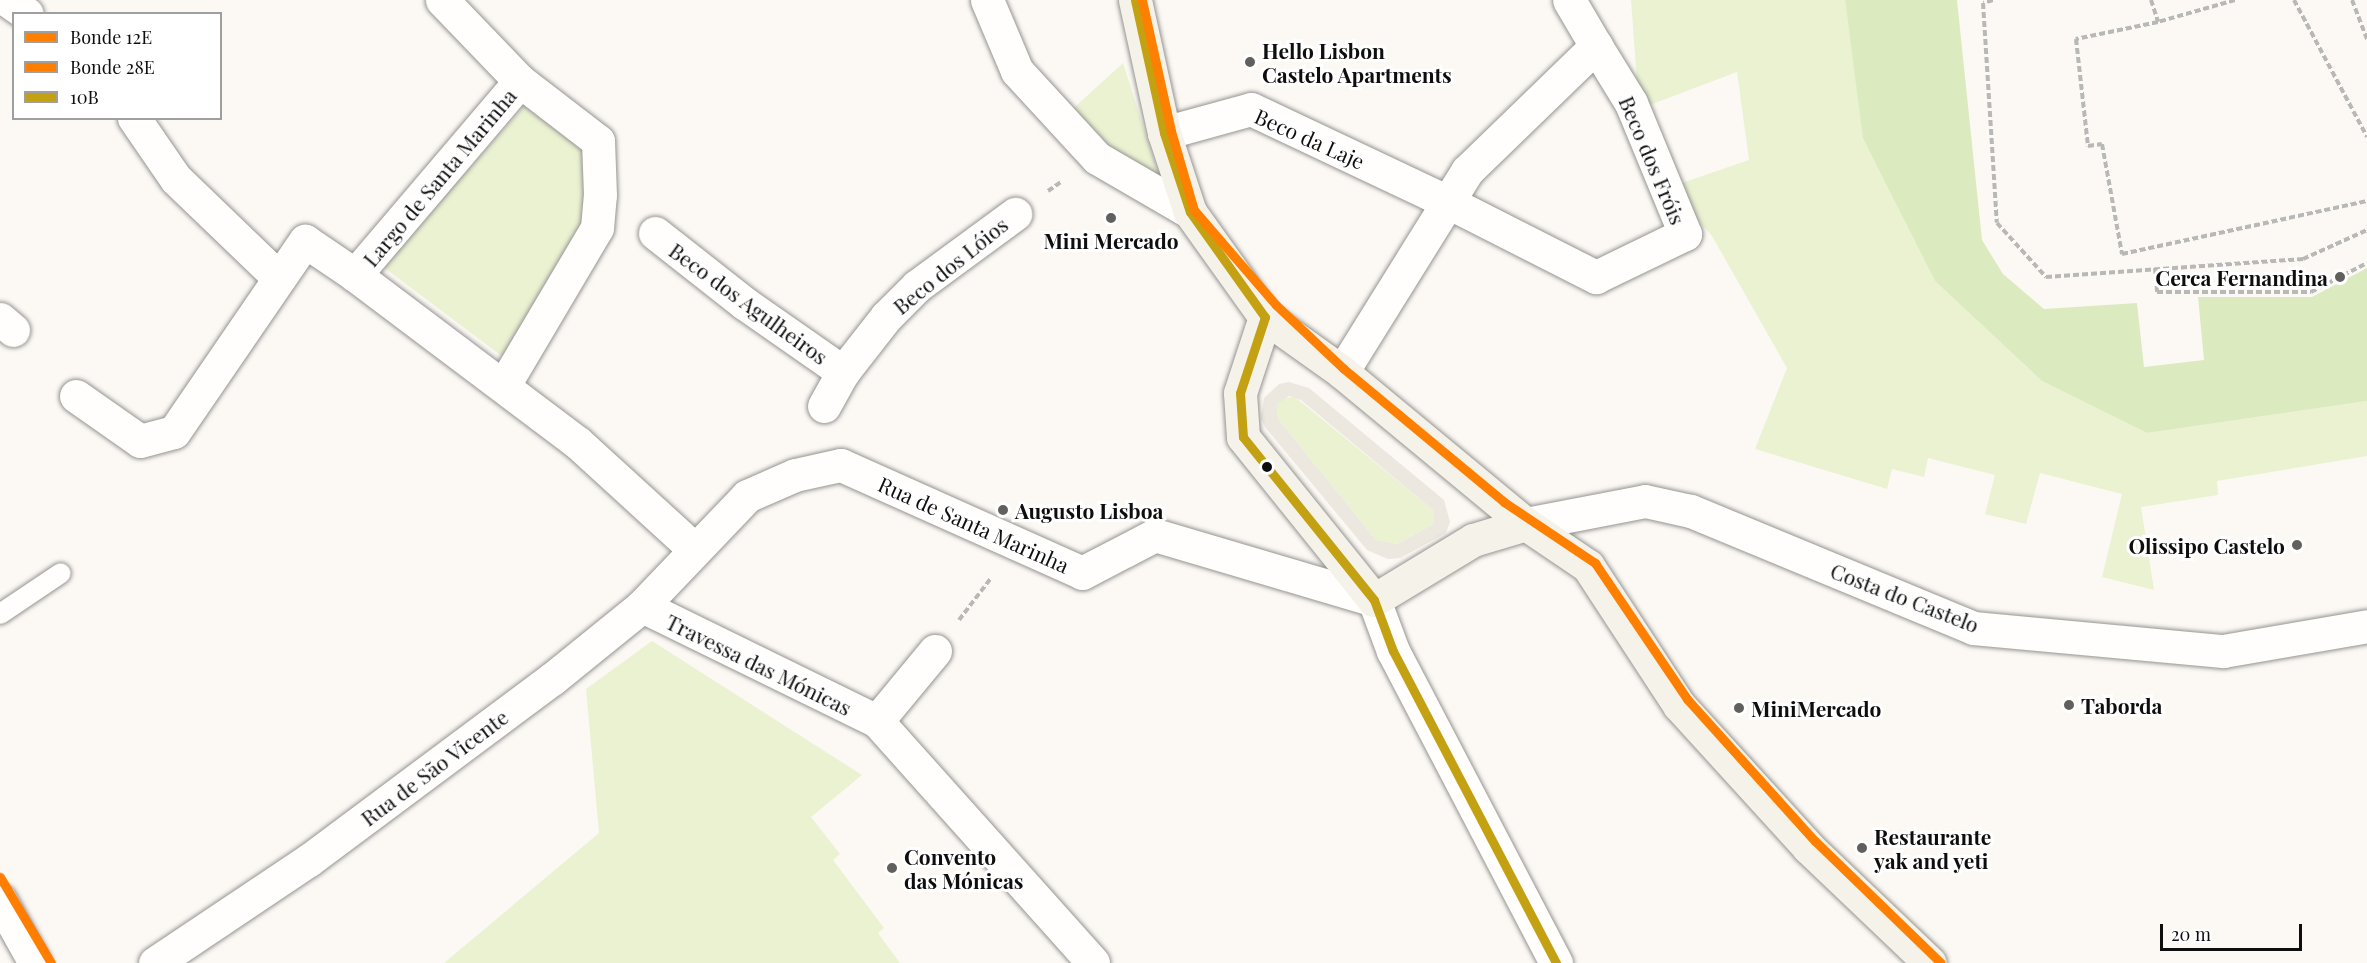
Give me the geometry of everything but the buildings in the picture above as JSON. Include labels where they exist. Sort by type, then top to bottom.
[{"type":"street","points":[[7,0],[24,12]]},
{"type":"street","points":[[442,0],[520,81]]},
{"type":"street","points":[[987,0],[1017,71],[1097,158],[1190,212]]},
{"type":"street","points":[[1135,0],[1164,133],[1190,212],[1265,317],[1342,372],[1526,524],[1588,567],[1679,705],[1808,847],[1930,963]]},
{"type":"street","points":[[1342,372],[1450,203],[1467,171],[1596,46],[1569,0]]},
{"type":"street","name":"Beco dos Fróis","points":[[1450,203],[1596,278],[1685,234],[1631,103],[1596,46]]},
{"type":"street","name":"Largo de Santa Marinha","points":[[520,81],[598,141],[611,200],[597,228],[504,385],[356,276],[520,81]]},
{"type":"street","name":"Beco da Laje","points":[[1164,133],[1251,109],[1450,203]]},
{"type":"street","points":[[135,120],[176,179],[279,278]]},
{"type":"street","name":"Beco dos Lóios","points":[[824,406],[843,372],[886,317],[917,286],[1016,214]]},
{"type":"street","name":"Beco dos Agulheiros","points":[[655,233],[744,303],[843,372]]},
{"type":"street","points":[[75,396],[140,441],[174,432],[305,241],[356,276]]},
{"type":"street","points":[[1265,317],[1240,393],[1243,437],[1320,537],[1374,600],[1393,651],[1556,963]]},
{"type":"street","points":[[504,385],[578,443],[694,549]]},
{"type":"street","name":"Rua de Santa Marinha","points":[[694,549],[747,496],[795,475],[841,465],[1082,573],[1155,535],[1374,600]]},
{"type":"street","name":"Costa do Castelo","points":[[1526,524],[1645,501],[1691,511],[1972,628],[2223,651],[2367,627]]},
{"type":"street","points":[[1374,600],[1473,540],[1526,524]]},
{"type":"street","name":"Rua de São Vicente","points":[[155,963],[309,860],[552,679],[642,606],[694,549]]},
{"type":"street","name":"Travessa das Mónicas","points":[[642,606],[877,721],[1093,963]]},
{"type":"street","name":"Travessa das Mónicas","points":[[877,721],[935,651]]},
{"type":"street","points":[[0,900],[35,963]]},
{"type":"lane","points":[[0,614],[61,573]]},
{"type":"path","points":[[1993,0],[1983,3],[1996,223],[2046,277],[2303,259],[2367,230]]},
{"type":"path","points":[[2151,0],[2158,22]]},
{"type":"path","points":[[2235,0],[2158,22],[2076,39],[2088,146],[2102,144],[2122,254],[2367,201]]},
{"type":"path","points":[[2294,0],[2367,137]]},
{"type":"path","points":[[2352,0],[2367,39]]},
{"type":"path","points":[[1016,214],[1097,158]]},
{"type":"path","points":[[2155,268],[2157,292],[2311,292],[2367,263]]},
{"type":"path","points":[[935,651],[1017,544]]},
{"type":"green space","points":[[1631,0],[1845,0],[1864,138],[1935,281],[2042,381],[2147,433],[2367,401],[2367,456],[2217,481],[2218,495],[2141,507],[2154,590],[2102,577],[2122,494],[2040,473],[2026,524],[1985,514],[1995,475],[1928,458],[1924,477],[1892,469],[1887,489],[1755,449],[1787,368],[1712,236],[1670,187],[1749,160],[1737,72],[1639,109]]},
{"type":"green space","points":[[1845,0],[1957,0],[1982,240],[2003,274],[2044,309],[2137,303],[2144,367],[2204,360],[2198,297],[2312,297],[2367,268],[2367,401],[2147,433],[2042,381],[1935,281],[1863,138]]},
{"type":"green space","points":[[1123,63],[1161,182],[1066,115]]},
{"type":"green space","points":[[529,101],[586,148],[593,211],[503,357],[382,266]]},
{"type":"green space","points":[[1295,397],[1433,510],[1434,524],[1397,544],[1376,540],[1278,419],[1277,404],[1284,398]]},
{"type":"green space","points":[[652,641],[862,775],[811,817],[840,854],[833,860],[884,928],[878,933],[900,963],[444,963],[599,833],[586,689]]},
{"type":"shaded area","points":[[1289,382],[1309,388],[1444,500],[1450,522],[1446,533],[1400,558],[1388,559],[1367,550],[1265,427],[1261,418],[1264,398],[1279,384]],"holes":[[[1289,396],[1301,400],[1433,510],[1434,524],[1397,544],[1376,540],[1278,419],[1277,404]]]},
{"type":"tram line","name":"12E","points":[[1142,0],[1171,131],[1194,210],[1276,305],[1344,369],[1504,502],[1595,563],[1687,699],[1815,841],[1941,963]]},
{"type":"tram line","name":"28E","points":[[0,877],[51,963]]},
{"type":"transit line","name":"10B","points":[[1135,0],[1164,133],[1190,212],[1265,317],[1240,393],[1243,437],[1374,600],[1393,651],[1556,963]]},
{"type":"place","name":"Hello Lisbon Castelo Apartments","points":[[1250,62]]},
{"type":"place","name":"Mini Mercado","points":[[1111,218]]},
{"type":"place","name":"Cerca Fernandina","points":[[2340,277]]},
{"type":"place","name":"Augusto Lisboa","points":[[1003,510]]},
{"type":"place","name":"Olissipo Castelo","points":[[2297,545]]},
{"type":"place","name":"Taborda","points":[[2069,705]]},
{"type":"place","name":"MiniMercado","points":[[1739,708]]},
{"type":"place","name":"Restaurante yak and yeti","points":[[1862,848]]},
{"type":"place","name":"Convento das Mónicas","points":[[892,868]]}]
